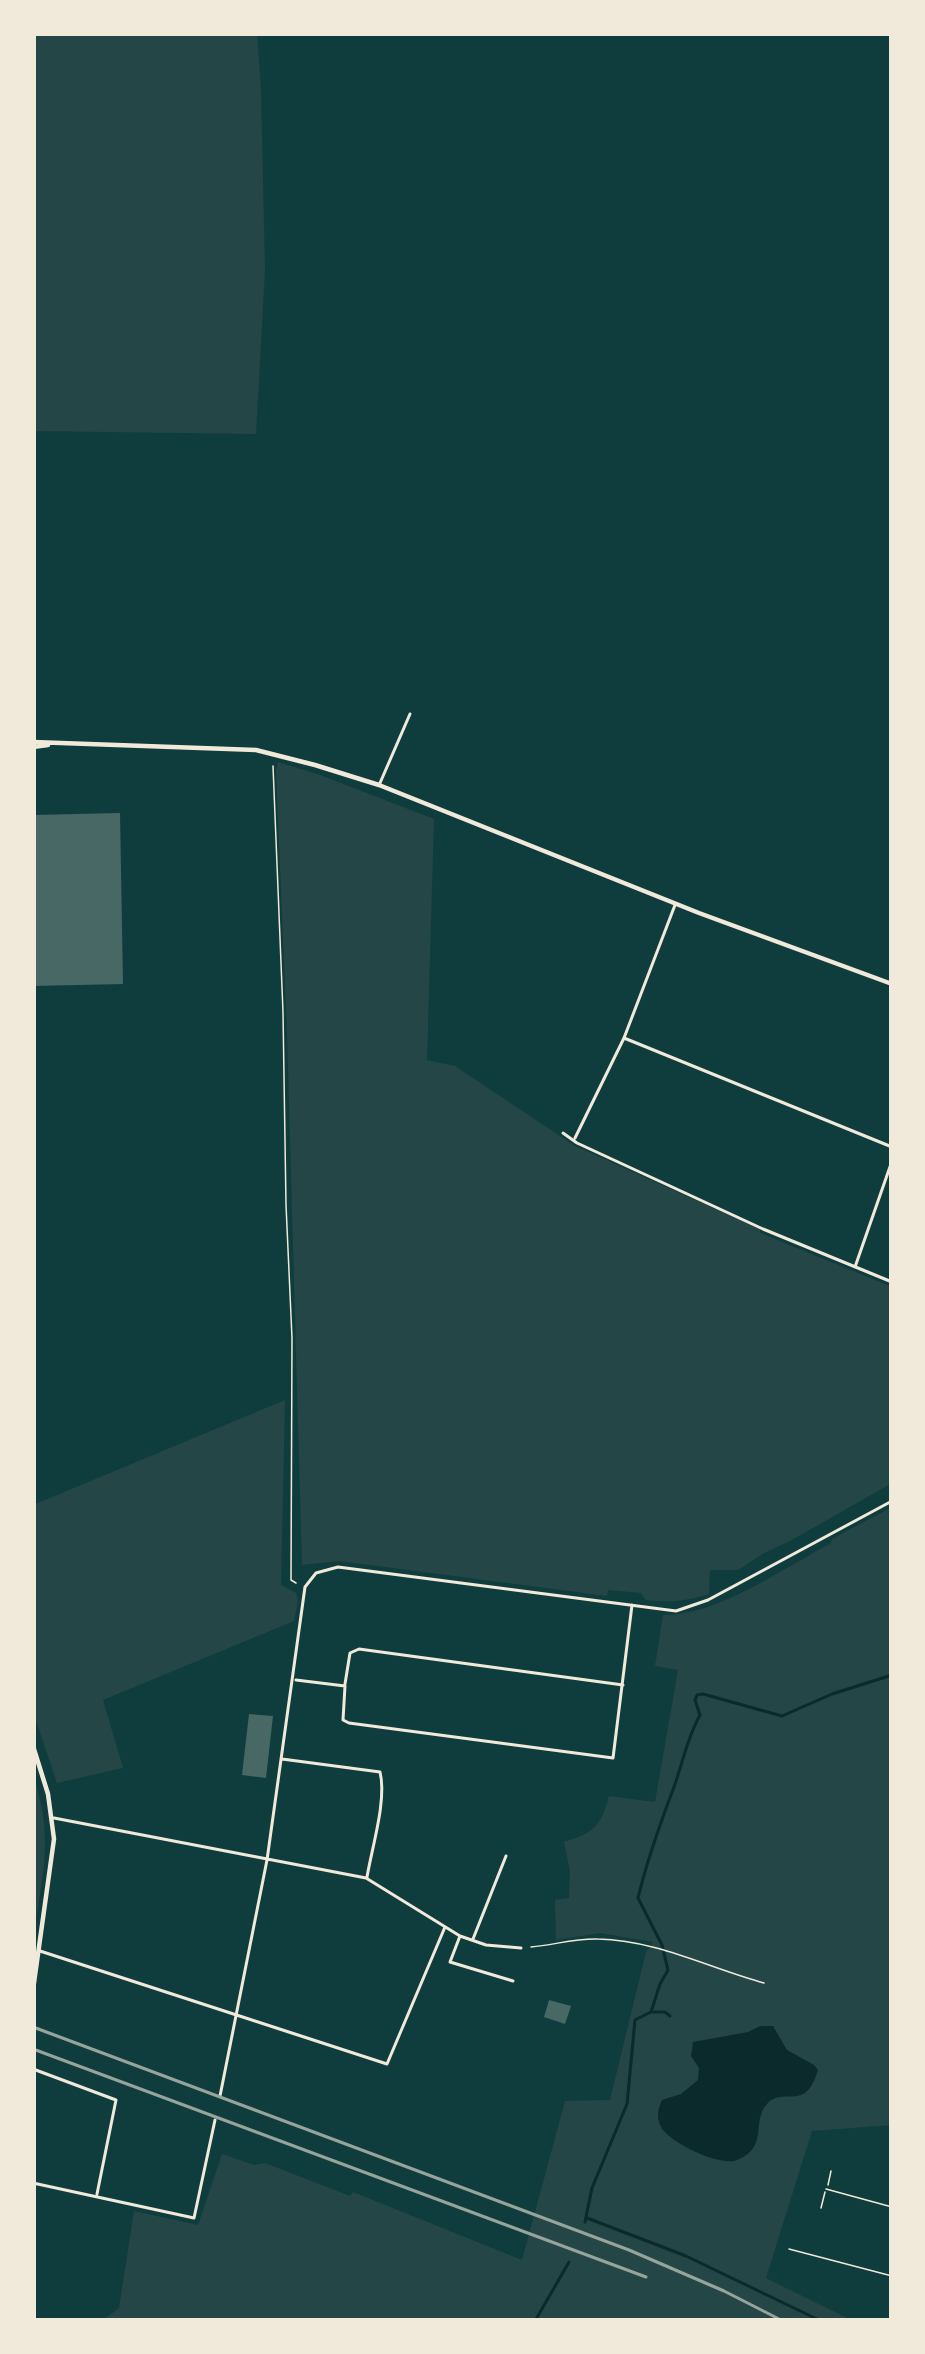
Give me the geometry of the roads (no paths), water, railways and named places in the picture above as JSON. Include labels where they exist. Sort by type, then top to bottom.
[{"type":"main road","points":[[33,745],[217,748],[272,754],[380,785],[892,985]]},
{"type":"main road","points":[[33,1745],[53,1818],[52,1865],[33,1990]]},
{"type":"street","points":[[380,785],[410,713]]},
{"type":"street","points":[[575,1140],[624,1038],[675,903]]},
{"type":"street","points":[[624,1038],[892,1147]]},
{"type":"street","points":[[562,1133],[697,1200],[892,1282]]},
{"type":"street","points":[[855,1267],[892,1161]]},
{"type":"street","points":[[220,2096],[267,1860],[305,1587],[316,1573],[338,1568],[686,1610],[892,1501]]},
{"type":"street","points":[[623,1685],[359,1649],[350,1653],[344,1720],[613,1758],[623,1685],[632,1605]]},
{"type":"street","points":[[294,1680],[345,1686]]},
{"type":"street","points":[[282,1759],[380,1772],[382,1793],[366,1879]]},
{"type":"street","points":[[53,1818],[366,1879],[460,1936],[502,1948],[521,1948]]},
{"type":"street","points":[[472,1941],[506,1856]]},
{"type":"street","points":[[39,1950],[387,2064],[445,1927]]},
{"type":"street","points":[[460,1936],[450,1962],[513,1981]]},
{"type":"street","points":[[33,2069],[116,2100],[97,2195]]},
{"type":"street","points":[[33,2182],[194,2218],[215,2120]]},
{"type":"street","points":[[891,2321],[892,2312]]},
{"type":"lane","points":[[820,2207],[831,2171]]},
{"type":"lane","points":[[826,2189],[892,2207]]},
{"type":"lane","points":[[789,2249],[892,2276]]},
{"type":"waterway","points":[[585,2222],[592,2188],[627,2104],[635,2020],[651,2012],[668,1970],[662,1945],[638,1898],[700,1715],[697,1695],[782,1716],[892,1675]]},
{"type":"waterway","points":[[653,2012],[670,2016]]},
{"type":"waterway","points":[[587,2218],[686,2256],[821,2321]]},
{"type":"waterway","points":[[535,2321],[569,2262]]},
{"type":"railway","points":[[33,2027],[629,2250],[783,2321]]},
{"type":"railway","points":[[33,2049],[646,2277]]}]
